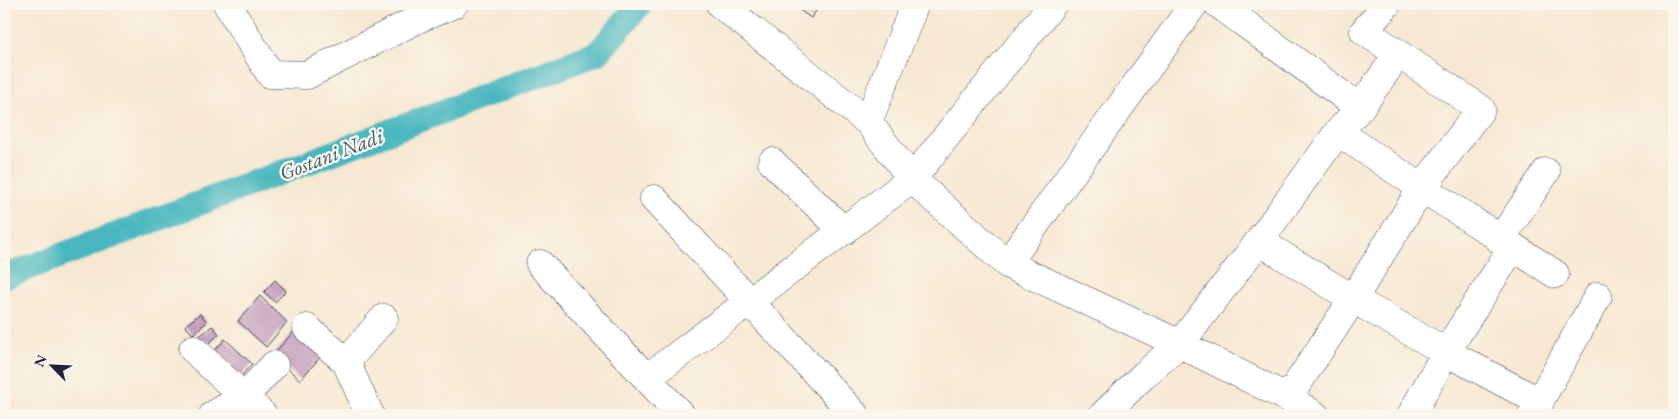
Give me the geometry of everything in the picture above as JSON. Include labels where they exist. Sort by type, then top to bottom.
[{"type":"street","points":[[227,4],[270,74],[307,75],[415,11],[454,4]]},
{"type":"street","points":[[868,122],[915,4]]},
{"type":"street","points":[[646,378],[912,179],[1053,4]]},
{"type":"street","points":[[1007,264],[1194,4]]},
{"type":"street","points":[[1218,4],[1360,108]]},
{"type":"street","points":[[1288,398],[1353,300],[1422,188],[1481,109],[1364,31],[1387,4]]},
{"type":"street","points":[[723,7],[868,122],[912,179],[1007,264],[1180,344],[1288,398],[1315,415]]},
{"type":"street","points":[[1103,415],[1144,374],[1180,344],[1259,241],[1338,132],[1360,108],[1398,54]]},
{"type":"street","points":[[1338,132],[1506,244],[1555,274]]},
{"type":"street","points":[[772,162],[844,231]]},
{"type":"street","points":[[1412,415],[1546,172]]},
{"type":"street","points":[[654,199],[855,415]]},
{"type":"street","points":[[1259,241],[1353,300],[1446,352],[1536,409],[1598,296]]},
{"type":"street","points":[[540,264],[681,415]]},
{"type":"street","points":[[346,362],[384,318]]},
{"type":"street","points":[[307,328],[346,362],[370,415]]},
{"type":"street","points":[[193,349],[253,406]]},
{"type":"street","points":[[253,406],[274,365]]},
{"type":"street","points":[[213,415],[253,406]]},
{"type":"building","points":[[791,4],[821,4],[811,18]]},
{"type":"building","points":[[275,280],[286,291],[275,302],[264,292]]},
{"type":"building","points":[[260,296],[287,322],[266,347],[238,321]]},
{"type":"building","points":[[200,314],[207,322],[193,334],[185,326]]},
{"type":"building","points":[[212,326],[219,334],[204,348],[196,339]]},
{"type":"building","points":[[295,330],[323,354],[300,380],[273,355]]},
{"type":"building","points":[[225,339],[252,364],[237,381],[210,356]]},
{"type":"waterway","name":"Gostani Nadi","points":[[4,277],[598,53],[640,4]]}]
